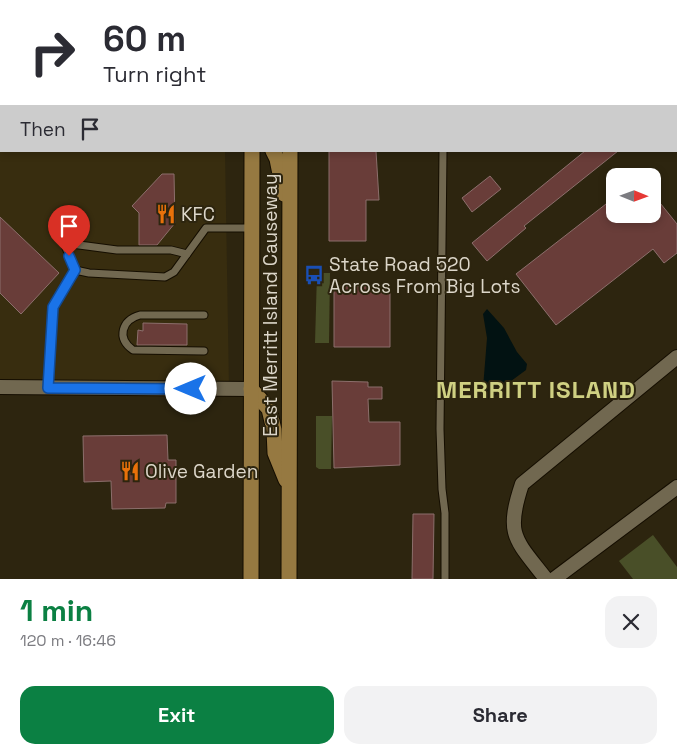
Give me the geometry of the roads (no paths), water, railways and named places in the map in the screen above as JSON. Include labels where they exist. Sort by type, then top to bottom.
[{"type":"main road","name":"East Merritt Island Causeway","points":[[251,579],[252,152]]},
{"type":"main road","points":[[274,152],[277,159],[291,228]]},
{"type":"main road","name":"East Merritt Island Causeway","points":[[289,579],[290,152]]},
{"type":"main road","points":[[251,389],[269,409],[274,430],[275,453],[289,487]]},
{"type":"street","points":[[546,579],[516,540],[513,525],[515,504],[522,484],[677,357]]},
{"type":"street","points":[[0,387],[251,389]]},
{"type":"street","points":[[554,579],[677,487]]},
{"type":"lane","points":[[443,152],[440,429],[442,488],[445,513],[445,579]]},
{"type":"lane","points":[[75,270],[88,273],[165,277],[174,272],[206,228],[252,228]]},
{"type":"lane","points":[[75,270],[64,243],[117,250],[171,250],[187,254]]},
{"type":"lane","points":[[48,388],[53,307],[75,270]]},
{"type":"lane","points":[[204,315],[140,315],[130,318],[123,326],[122,336],[126,345],[133,350],[204,351]]},
{"type":"place","name":"KFC","points":[[166,214]]},
{"type":"place","name":"State Road 520 Across From Big Lots","points":[[314,275]]},
{"type":"place","name":"Olive Garden","points":[[130,471]]},
{"type":"district","name":"MERRITT ISLAND","points":[[536,389]]}]
